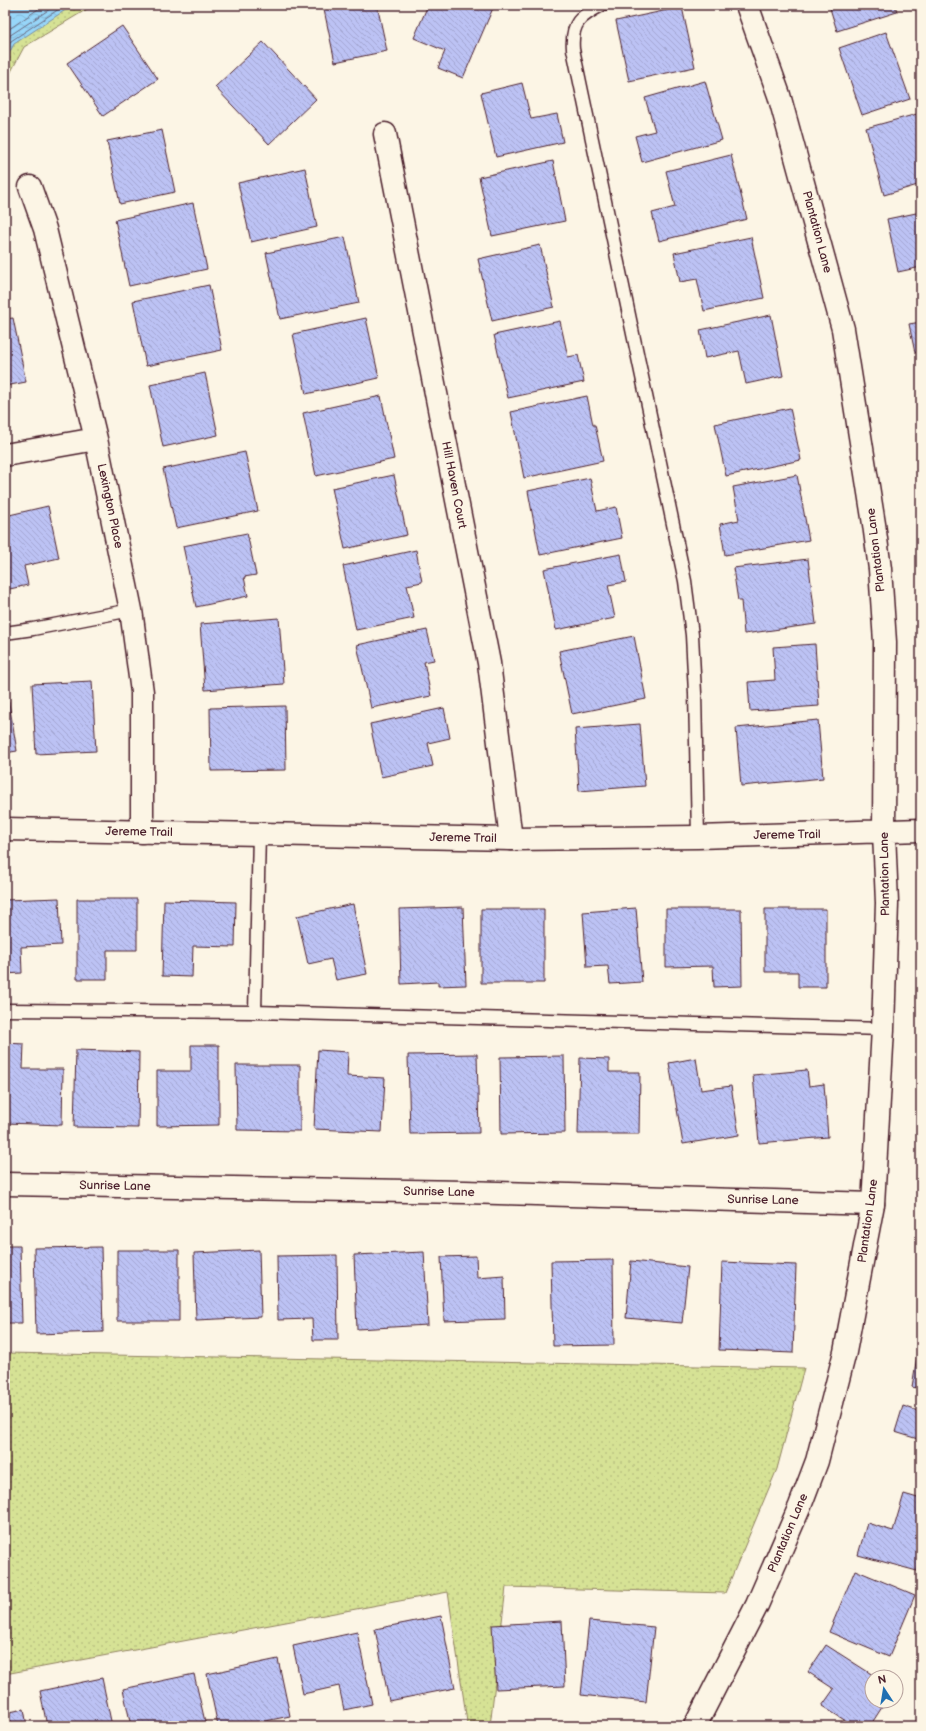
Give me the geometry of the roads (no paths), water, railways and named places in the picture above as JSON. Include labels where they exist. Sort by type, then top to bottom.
[{"type":"street","name":"Plantation Lane","points":[[696,1726],[757,1604],[800,1506],[817,1461],[845,1352],[872,1204],[883,1029],[887,903],[884,832],[885,642],[880,569],[843,329],[779,95],[747,5]]},
{"type":"street","name":"Hill Haven Court","points":[[385,134],[489,663],[511,839]]},
{"type":"street","name":"Lexington Place","points":[[30,188],[45,229],[96,439],[131,610],[142,692],[142,832]]},
{"type":"street","points":[[5,455],[96,439]]},
{"type":"street","name":"Jereme Trail","points":[[5,829],[511,839],[698,837],[921,830]]},
{"type":"street","name":"Sunrise Lane","points":[[5,1184],[464,1192],[872,1204]]},
{"type":"lane","points":[[602,5],[590,11],[574,28],[572,38],[573,49],[685,581],[692,635],[695,693],[698,837]]},
{"type":"lane","points":[[5,633],[47,627],[131,610]]},
{"type":"lane","points":[[255,1012],[259,833]]},
{"type":"lane","points":[[5,1010],[255,1012],[883,1029]]},
{"type":"water","points":[[5,5],[73,5],[14,44],[5,61]]}]
